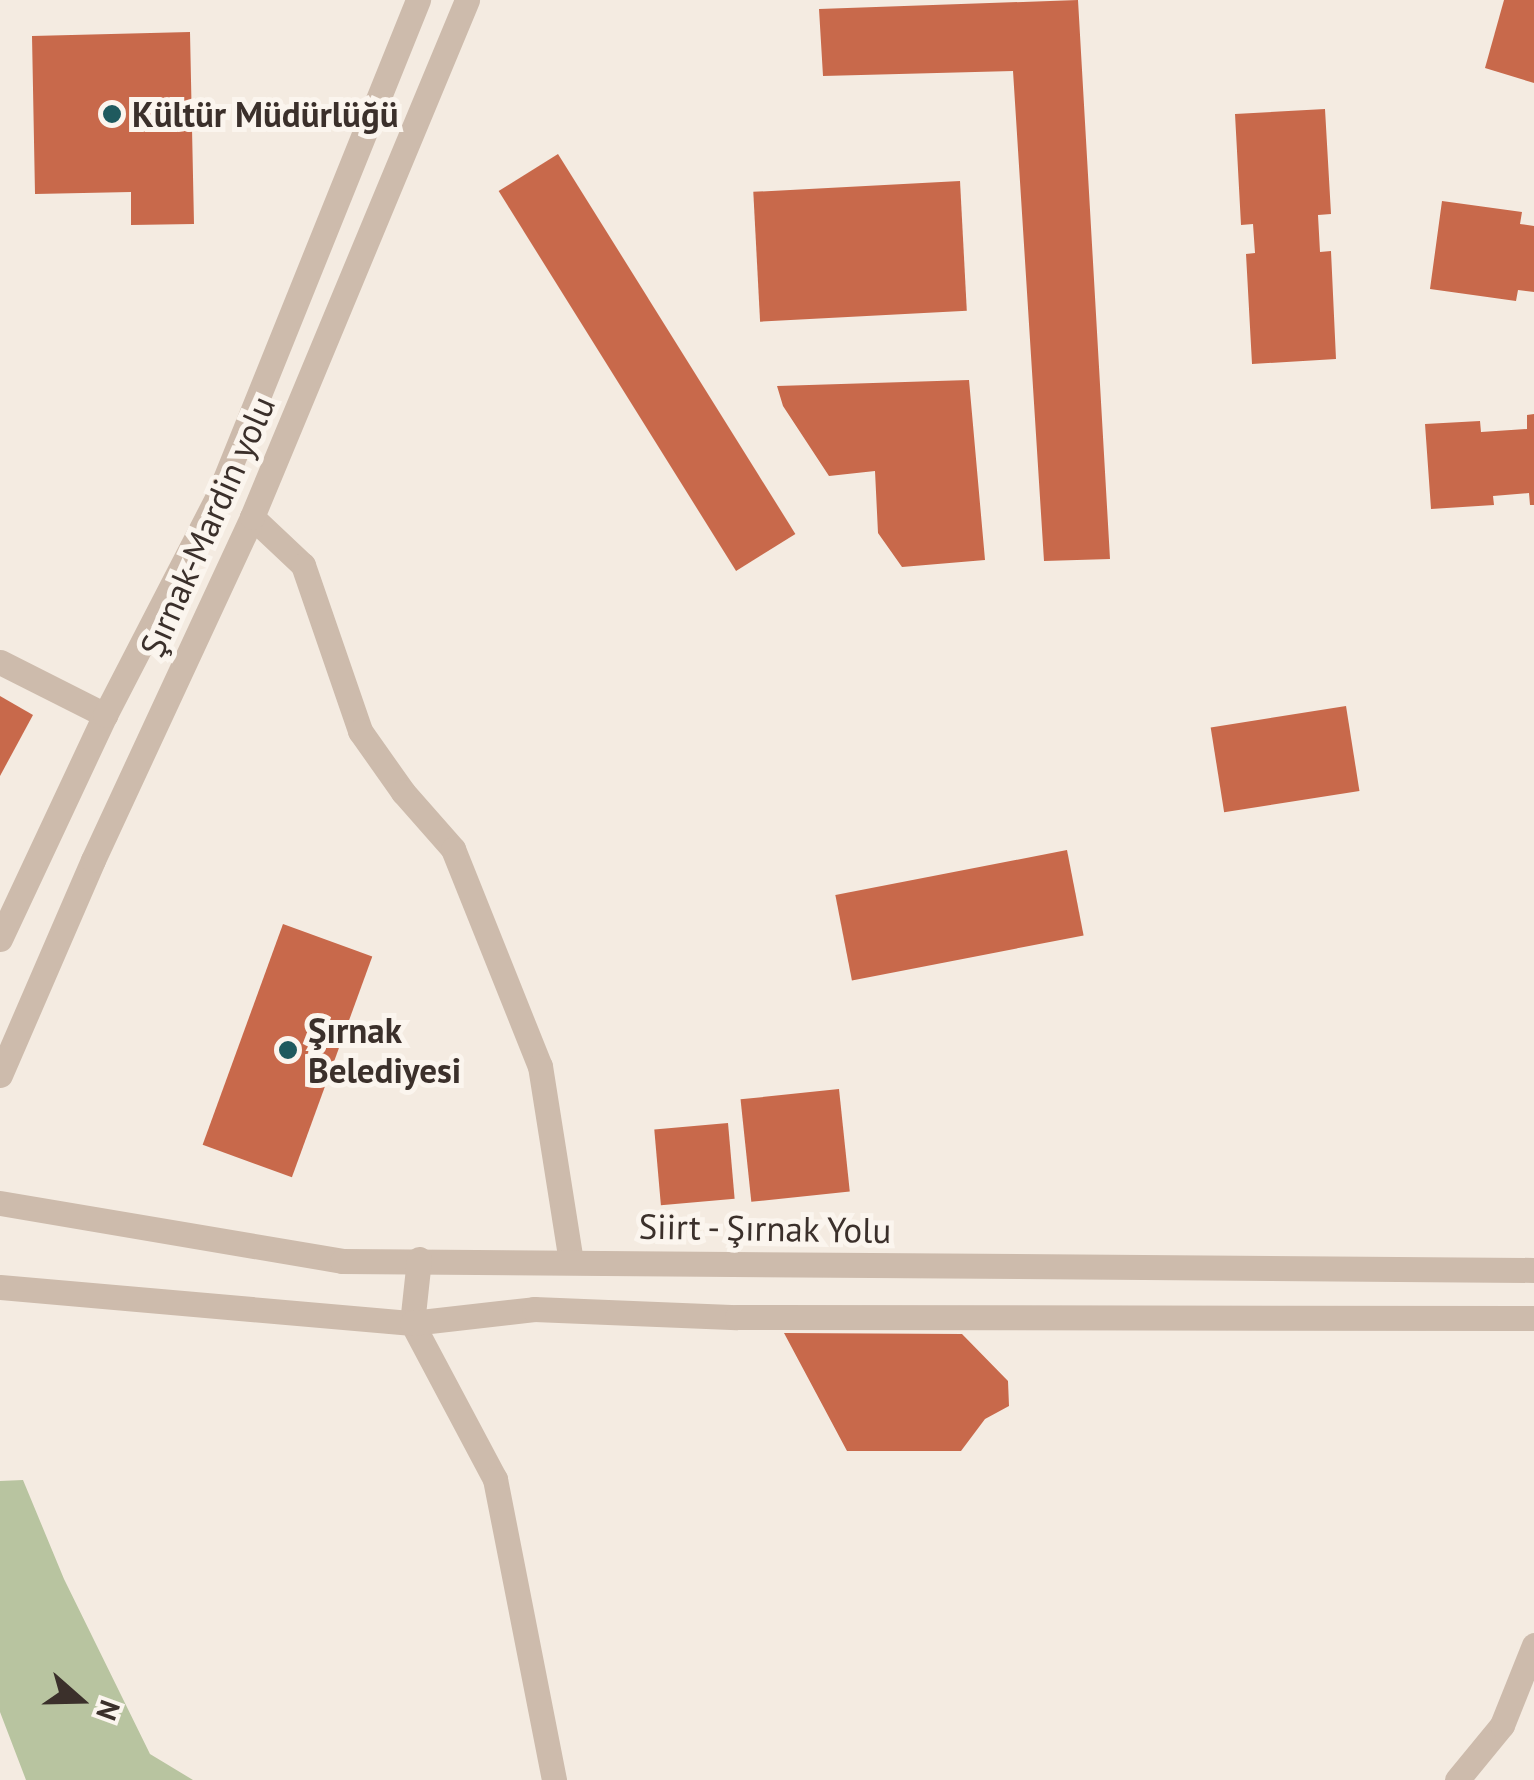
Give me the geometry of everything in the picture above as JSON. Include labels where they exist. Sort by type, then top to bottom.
[{"type":"street","name":"Şırnak-Mardin yolu","points":[[0,939],[105,716],[219,494],[418,0]]},
{"type":"street","name":"Şırnak-Mardin yolu","points":[[0,1076],[78,894],[252,517],[467,0]]},
{"type":"street","points":[[252,517],[303,565],[360,730],[403,792],[453,850],[540,1066],[571,1260]]},
{"type":"street","points":[[0,662],[105,716]]},
{"type":"street","name":"Siirt - Şırnak Yolu","points":[[0,1203],[342,1261],[419,1258],[1534,1270]]},
{"type":"street","points":[[419,1258],[412,1323],[495,1478],[554,1780]]},
{"type":"street","points":[[0,1286],[412,1323],[534,1310],[738,1318],[1534,1318]]},
{"type":"street","points":[[1456,1780],[1502,1725],[1531,1662]]},
{"type":"green space","points":[[23,1480],[64,1579],[150,1754],[193,1780],[26,1780],[0,1712],[0,1481]]},
{"type":"building","points":[[1078,0],[1110,559],[1044,561],[1013,71],[823,76],[819,9]]},
{"type":"building","points":[[1504,0],[1534,0],[1534,83],[1485,68]]},
{"type":"building","name":"Kültür Müdürlüğü","points":[[190,32],[194,224],[131,225],[131,192],[35,194],[32,36]]},
{"type":"building","points":[[1325,109],[1331,214],[1318,215],[1320,252],[1331,251],[1336,359],[1252,364],[1246,254],[1255,253],[1253,224],[1241,225],[1235,114]]},
{"type":"building","points":[[558,154],[795,534],[736,571],[499,191]]},
{"type":"building","points":[[960,181],[967,311],[760,322],[753,192]]},
{"type":"building","points":[[1442,201],[1522,212],[1520,224],[1534,226],[1534,292],[1518,290],[1516,301],[1430,289]]},
{"type":"building","points":[[969,380],[985,560],[902,567],[878,533],[875,471],[829,476],[783,406],[777,386]]},
{"type":"building","points":[[1534,414],[1534,505],[1530,505],[1529,493],[1493,496],[1494,505],[1431,509],[1425,424],[1480,421],[1481,432],[1527,429],[1527,415]]},
{"type":"building","points":[[0,696],[33,715],[0,776]]},
{"type":"building","points":[[1346,706],[1359,791],[1224,812],[1211,727]]},
{"type":"building","points":[[1067,850],[1084,935],[852,980],[835,895]]},
{"type":"building","name":"Şırnak Belediyesi","points":[[283,924],[372,956],[292,1177],[203,1145]]},
{"type":"building","points":[[839,1089],[850,1191],[751,1202],[741,1099]]},
{"type":"building","points":[[728,1123],[735,1199],[661,1205],[654,1129]]},
{"type":"building","points":[[784,1333],[962,1334],[1008,1381],[1009,1406],[985,1419],[961,1451],[847,1451]]},
{"type":"place","name":"Kültür Müdürlüğü","points":[[112,114]]},
{"type":"place","name":"Şırnak Belediyesi","points":[[288,1050]]}]
